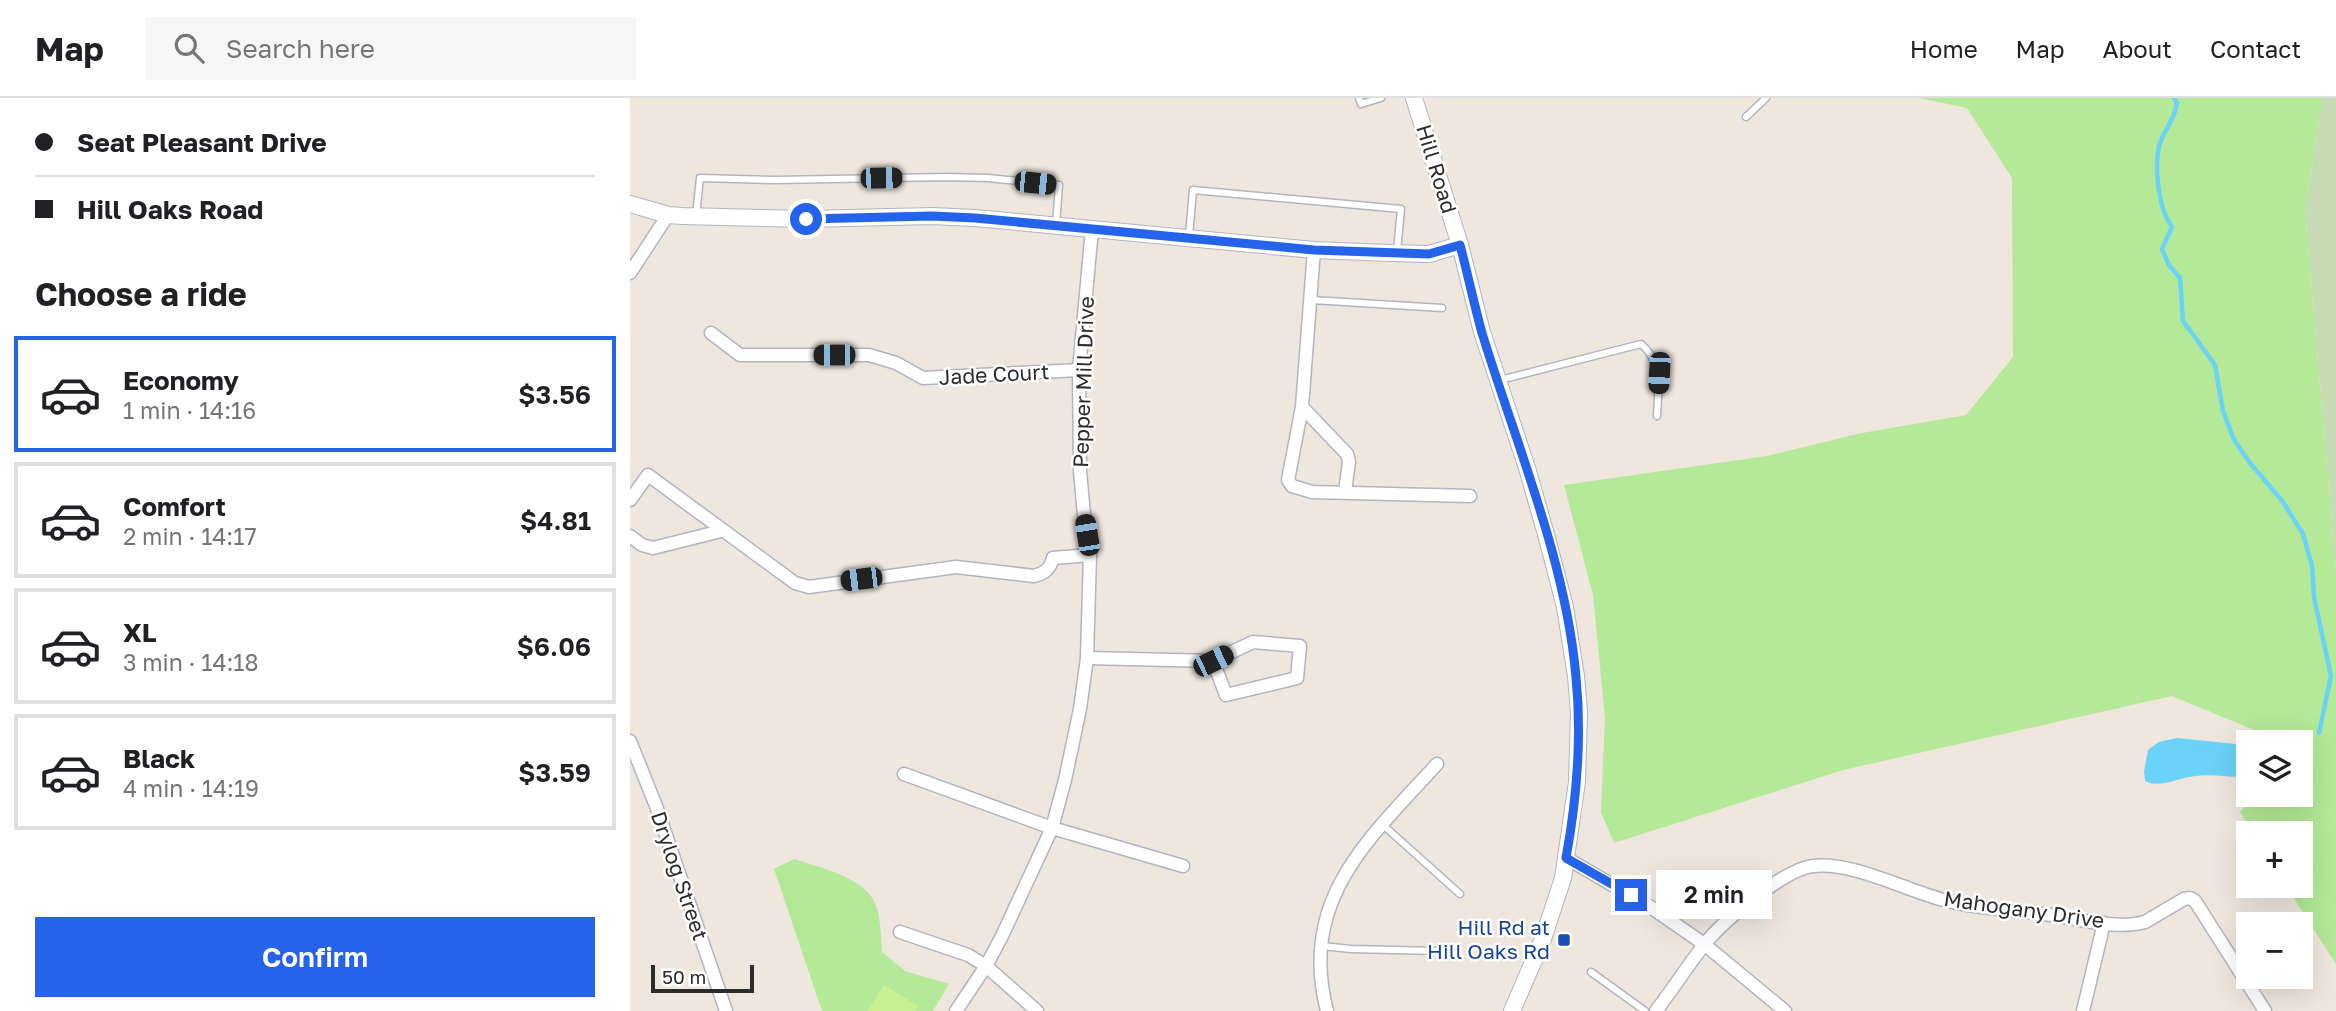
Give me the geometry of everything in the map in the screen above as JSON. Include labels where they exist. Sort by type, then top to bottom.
[{"type":"street","name":"Hill Road","points":[[1414,98],[1460,245],[1482,332],[1527,468],[1565,607],[1577,688],[1579,746],[1573,821],[1563,878],[1543,939],[1512,1011]]},
{"type":"street","points":[[630,204],[668,215],[806,219],[932,216],[1314,250],[1429,254],[1460,245]]},
{"type":"street","points":[[630,273],[668,215]]},
{"type":"street","name":"Pepper Mill Drive","points":[[956,1011],[986,967],[1052,828],[1080,709],[1087,658],[1090,555],[1080,471],[1079,370],[1092,229]]},
{"type":"street","points":[[1314,250],[1302,407],[1288,480],[1292,486],[1312,492],[1470,496]]},
{"type":"street","name":"Jade Court","points":[[711,334],[740,355],[869,355],[896,363],[923,378],[1079,370]]},
{"type":"street","points":[[1302,407],[1347,454],[1349,461],[1345,492]]},
{"type":"street","points":[[630,499],[648,475],[795,583],[809,587],[956,568],[1034,576],[1043,573],[1051,565],[1053,558],[1090,555]]},
{"type":"street","points":[[630,536],[642,545],[653,548],[721,531]]},
{"type":"street","points":[[1087,658],[1213,661],[1252,642],[1300,646],[1297,678],[1226,695],[1213,661]]},
{"type":"street","name":"Drylog Street","points":[[630,741],[656,806],[726,1011]]},
{"type":"street","points":[[1327,1011],[1320,976],[1321,945],[1324,923],[1337,887],[1349,866],[1437,764]]},
{"type":"street","points":[[904,774],[1052,828],[1183,866]]},
{"type":"street","points":[[1566,858],[1652,908],[1704,944],[1785,1011]]},
{"type":"street","name":"Mahogany Drive","points":[[1656,1011],[1704,944],[1792,872],[1821,865],[1869,875],[1959,903],[2104,923],[2139,924],[2184,899],[2193,900],[2265,1011]]},
{"type":"street","points":[[2083,1011],[2104,923]]},
{"type":"street","points":[[900,932],[968,955],[1037,1011]]},
{"type":"lane","points":[[1359,98],[1361,104],[1381,98]]},
{"type":"lane","points":[[1746,117],[1766,98]]},
{"type":"lane","points":[[696,216],[700,178],[988,178],[1059,185],[1056,225]]},
{"type":"lane","points":[[1189,238],[1194,190],[1401,209],[1397,253]]},
{"type":"lane","points":[[1311,300],[1442,308]]},
{"type":"lane","points":[[1499,381],[1641,344],[1650,352],[1659,373],[1657,416]]},
{"type":"lane","points":[[1383,825],[1460,894]]},
{"type":"lane","points":[[1321,945],[1350,949],[1437,951]]},
{"type":"lane","points":[[1591,972],[1645,1011]]},
{"type":"green space","points":[[1919,98],[2323,98],[2305,211],[2336,570],[2336,964],[2313,928],[2313,912],[2303,912],[2294,898],[2313,898],[2313,821],[2246,821],[2240,812],[2244,807],[2313,807],[2313,730],[2254,730],[2172,696],[1843,770],[1614,843],[1601,812],[1605,718],[1593,595],[1564,485],[1767,456],[1862,433],[1966,415],[2013,357],[2012,178],[1967,108]]},
{"type":"green space","points":[[2323,98],[2336,98],[2336,570],[2305,211]]},
{"type":"green space","points":[[794,859],[839,874],[861,886],[869,894],[878,915],[882,952],[905,971],[949,984],[933,1011],[822,1011],[774,869]]},
{"type":"green space","points":[[884,985],[918,1006],[915,1011],[868,1011]]},
{"type":"water","points":[[2177,738],[2236,744],[2236,776],[2196,776],[2161,784],[2145,781],[2148,750],[2159,742]]},
{"type":"waterway","points":[[2174,98],[2176,108],[2162,138],[2157,158],[2160,196],[2172,227],[2162,249],[2169,265],[2180,278],[2183,321],[2215,365],[2223,411],[2234,440],[2283,502],[2303,534],[2312,566],[2314,597],[2331,676],[2319,733]]},
{"type":"place","name":"Hill Rd at Hill Oaks Rd","points":[[1564,940]]},
{"type":"route","points":[[806,219],[932,216],[1001,219],[1314,250],[1429,254],[1460,245],[1482,332],[1534,491],[1571,634],[1579,712],[1579,746],[1573,821],[1566,858],[1631,895]]}]
